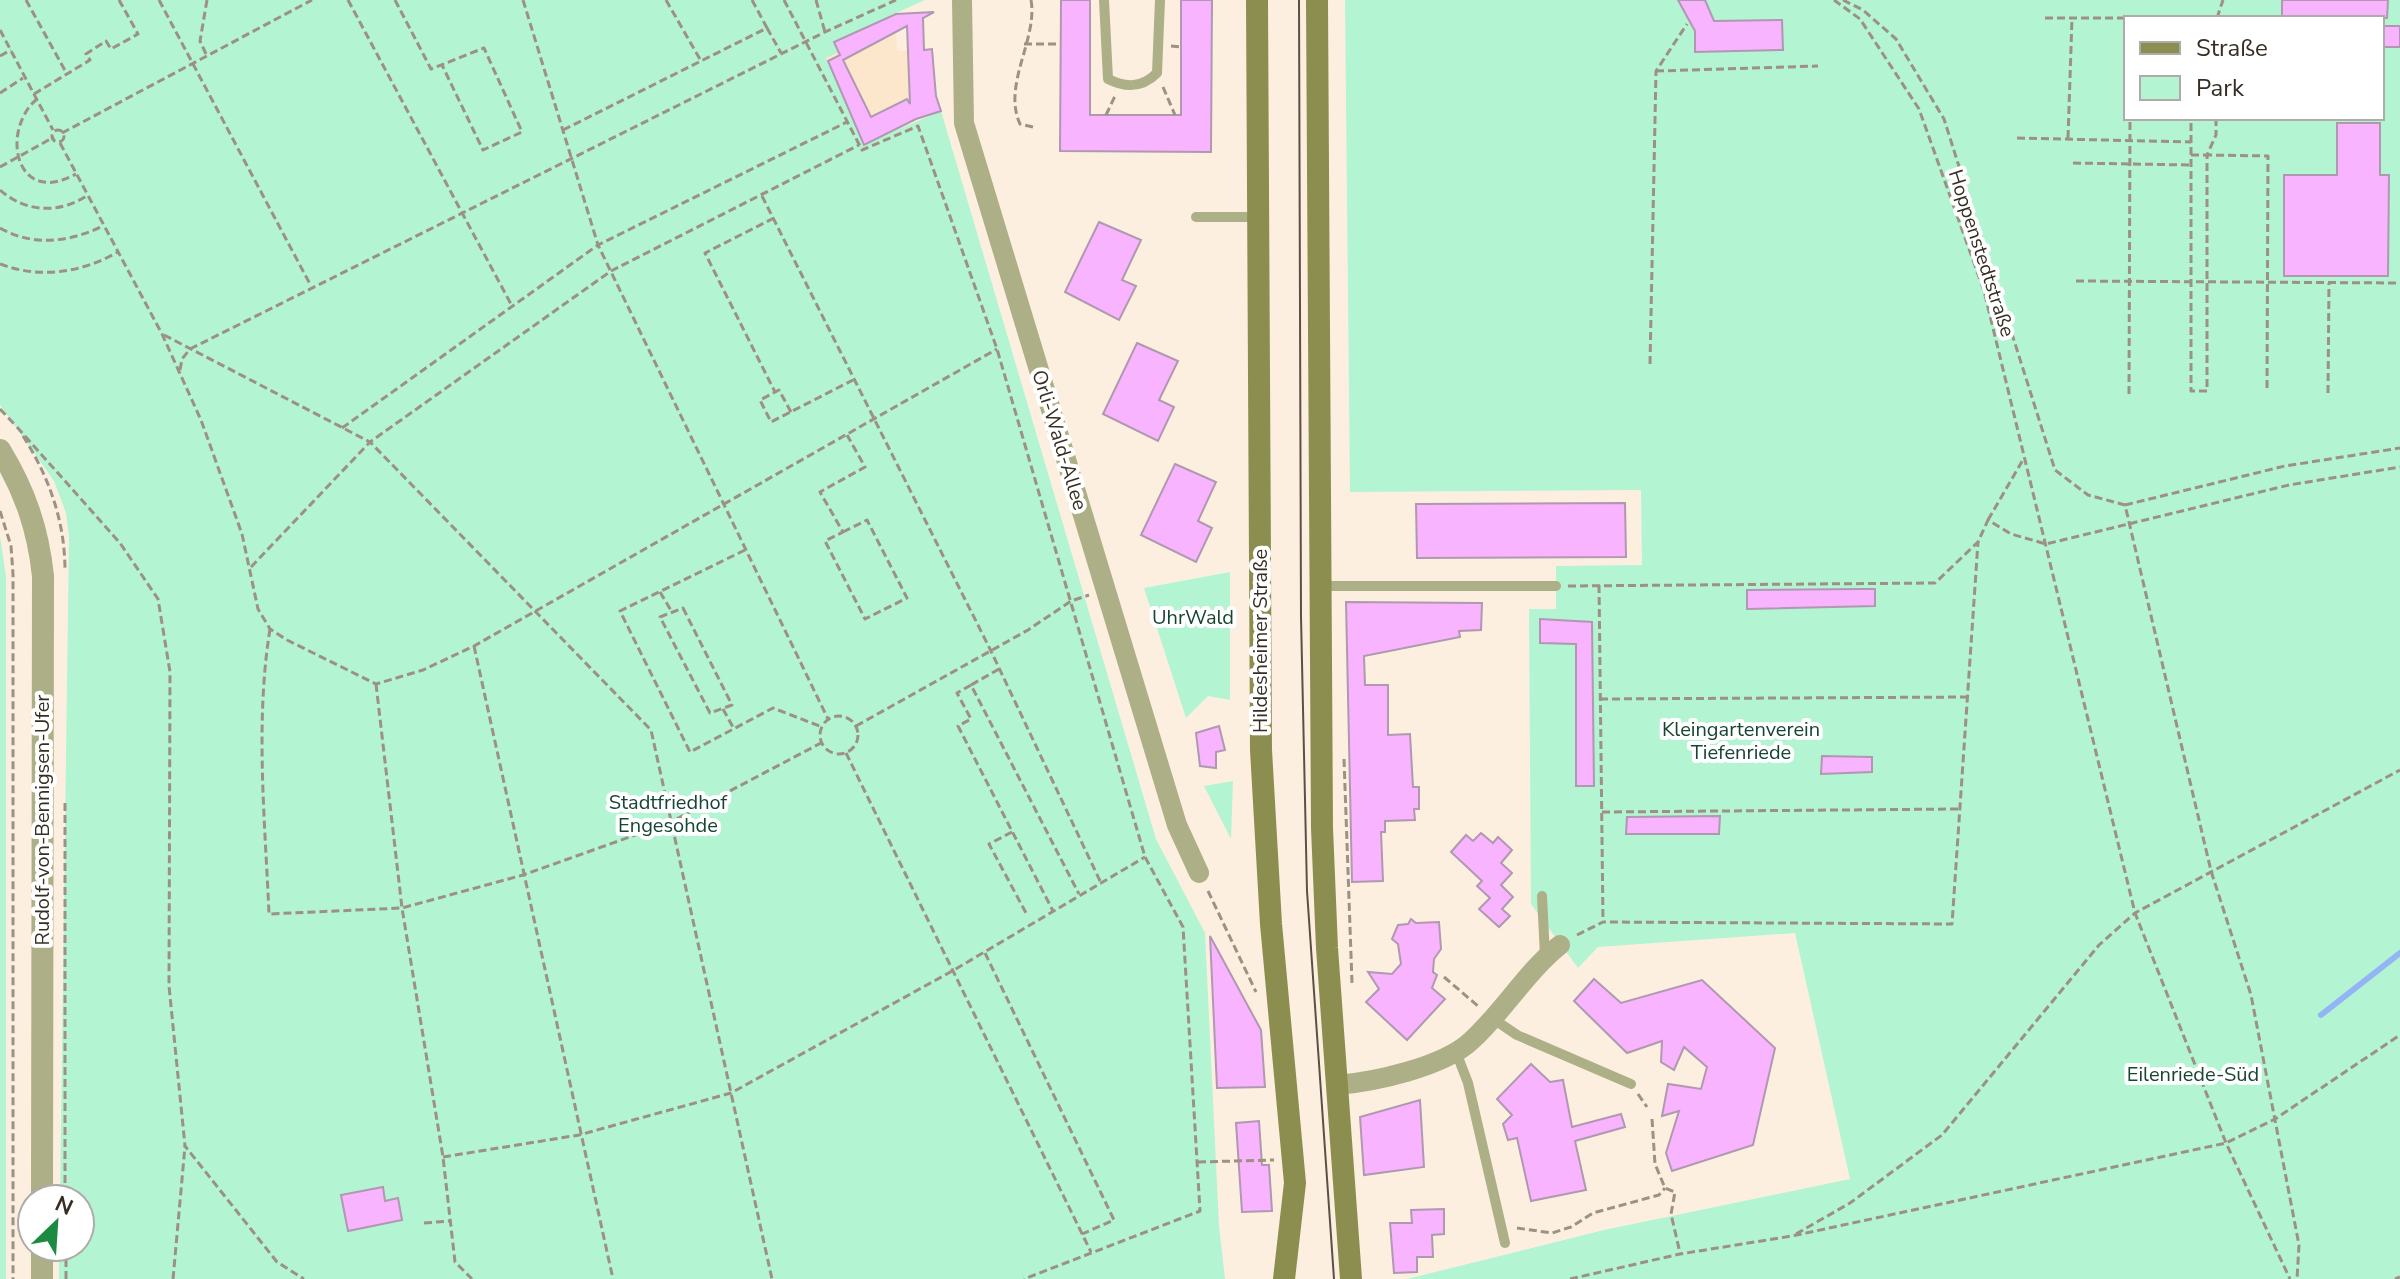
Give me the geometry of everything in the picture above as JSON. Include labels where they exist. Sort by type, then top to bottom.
[{"type":"main road","name":"Hildesheimer Straße","points":[[1257,0],[1261,750],[1295,1183],[1284,1279]]},
{"type":"main road","points":[[1317,0],[1322,828],[1351,1279]]},
{"type":"street","name":"Orli-Wald-Allee","points":[[962,0],[964,123],[1177,825],[1199,873]]},
{"type":"street","name":"Rudolf-von-Bennigsen-Ufer","points":[[0,450],[30,509],[38,536],[43,576],[42,1183]]},
{"type":"street","points":[[1337,1085],[1381,1078],[1456,1052],[1492,1018],[1553,950]]},
{"type":"lane","points":[[1104,0],[1105,69],[1108,79],[1120,85],[1148,82],[1157,73],[1160,0]]},
{"type":"lane","points":[[1196,217],[1258,217]]},
{"type":"lane","points":[[1319,586],[1556,586]]},
{"type":"lane","points":[[1542,896],[1553,950]]},
{"type":"lane","points":[[1492,1018],[1517,1035],[1631,1084]]},
{"type":"lane","points":[[1456,1052],[1468,1083],[1505,1243]]},
{"type":"path","points":[[26,0],[67,74]]},
{"type":"path","points":[[34,94],[90,60],[86,54],[106,41],[111,49],[138,34],[119,0]]},
{"type":"path","points":[[159,0],[311,287]]},
{"type":"path","points":[[206,54],[200,41],[207,0]]},
{"type":"path","points":[[64,132],[312,0]]},
{"type":"path","points":[[348,0],[512,306]]},
{"type":"path","points":[[395,0],[431,69],[484,48],[522,132],[483,150],[442,65]]},
{"type":"path","points":[[523,0],[598,245],[828,719]]},
{"type":"path","points":[[666,0],[701,61]]},
{"type":"path","points":[[752,0],[781,54]]},
{"type":"path","points":[[784,0],[862,150],[918,126],[997,349],[1145,857],[1183,927],[1200,1211],[1024,1279]]},
{"type":"path","points":[[816,0],[825,32]]},
{"type":"path","points":[[180,370],[182,359],[190,349],[572,161],[825,32],[896,0]]},
{"type":"path","points":[[1031,0],[1015,113],[1020,124],[1033,127]]},
{"type":"path","name":"Hoppenstedtstraße","points":[[1834,0],[1860,19],[1919,109],[1984,291],[2135,913],[2226,1143],[2290,1279]]},
{"type":"path","points":[[1843,0],[1863,10],[1896,39],[1944,119],[2055,470],[2088,495],[2125,505],[2285,466],[2400,448]]},
{"type":"path","points":[[2045,18],[2124,18]]},
{"type":"path","points":[[2068,139],[2072,18]]},
{"type":"path","points":[[1650,364],[1656,71],[1687,24]]},
{"type":"path","points":[[563,130],[767,28]]},
{"type":"path","points":[[0,30],[180,370],[223,475],[251,567],[258,609],[270,629],[376,684],[423,670],[474,646],[997,349]]},
{"type":"path","points":[[1024,44],[1060,44]]},
{"type":"path","points":[[0,56],[11,50]]},
{"type":"path","points":[[1656,71],[1818,66]]},
{"type":"path","points":[[1157,73],[1175,115]]},
{"type":"path","points":[[0,93],[25,77]]},
{"type":"path","points":[[1106,115],[1120,85]]},
{"type":"path","points":[[15,116],[37,99]]},
{"type":"path","points":[[2129,394],[2130,120]]},
{"type":"path","points":[[2191,120],[2191,391],[2207,391],[2207,155],[2216,135],[2216,120]]},
{"type":"path","points":[[342,428],[598,245],[847,122]]},
{"type":"path","points":[[53,130],[59,128],[64,132],[65,140],[60,143]]},
{"type":"path","points":[[0,167],[54,137]]},
{"type":"path","points":[[2017,138],[2191,142]]},
{"type":"path","points":[[251,567],[370,442],[611,271],[859,145]]},
{"type":"path","points":[[8,153],[10,161],[25,177],[42,183],[58,183],[76,173]]},
{"type":"path","points":[[2191,155],[2268,156],[2267,391]]},
{"type":"path","points":[[2073,163],[2191,165]]},
{"type":"path","points":[[0,190],[23,204],[42,210],[65,207],[88,195]]},
{"type":"path","points":[[762,196],[872,420],[990,649],[1101,883]]},
{"type":"path","points":[[774,218],[705,253],[775,392]]},
{"type":"path","points":[[0,228],[29,239],[56,241],[104,225]]},
{"type":"path","points":[[0,264],[50,273],[84,267],[118,252]]},
{"type":"path","points":[[2076,281],[2400,283]]},
{"type":"path","points":[[2328,393],[2329,283]]},
{"type":"path","points":[[162,334],[370,442],[651,730],[669,823],[772,1279]]},
{"type":"path","points":[[791,412],[779,390],[760,400],[771,422],[791,412],[853,380]]},
{"type":"path","points":[[17,427],[120,543],[158,599],[170,672],[169,986],[185,1146],[173,1279]]},
{"type":"path","points":[[843,532],[820,492],[865,467],[847,435]]},
{"type":"path","points":[[1553,950],[1603,922],[1952,924],[1978,542],[2024,457]]},
{"type":"path","points":[[1988,520],[2011,534],[2046,544],[2289,485],[2400,467]]},
{"type":"path","points":[[2125,505],[2211,871],[2251,995],[2299,1245],[2297,1279]]},
{"type":"path","points":[[0,511],[11,546],[13,574],[13,1279]]},
{"type":"path","points":[[867,520],[907,598],[865,619],[825,541],[843,532],[867,520]]},
{"type":"path","points":[[1556,586],[1935,583],[1978,542]]},
{"type":"path","points":[[745,550],[620,611],[690,752],[773,708],[822,727]]},
{"type":"path","points":[[1599,585],[1603,922]]},
{"type":"path","points":[[856,726],[1028,630],[1071,601],[1105,589]]},
{"type":"path","points":[[660,592],[672,612]]},
{"type":"path","points":[[683,608],[732,705],[710,713],[660,617],[672,612],[683,608]]},
{"type":"path","points":[[270,629],[264,665],[269,914],[402,908],[523,875],[669,823],[821,743]]},
{"type":"path","points":[[474,646],[613,1279]]},
{"type":"path","points":[[999,669],[957,693],[971,719],[958,726],[1053,911]]},
{"type":"path","points":[[376,684],[402,908],[443,1157],[455,1262],[472,1279]]},
{"type":"path","points":[[971,685],[1079,895]]},
{"type":"path","points":[[1600,699],[1967,697]]},
{"type":"path","points":[[723,709],[734,729]]},
{"type":"path","points":[[844,716],[856,726],[858,738],[846,753],[835,754],[821,743],[822,727],[828,719],[844,716]]},
{"type":"path","points":[[1343,751],[1352,994]]},
{"type":"path","points":[[846,753],[1092,1254]]},
{"type":"path","points":[[1792,1236],[1850,1203],[1942,1135],[2099,945],[2135,913],[2400,770]]},
{"type":"path","points":[[1602,812],[1959,809]]},
{"type":"path","points":[[1012,832],[989,844],[1026,913]]},
{"type":"path","points":[[443,1157],[579,1135],[731,1093],[954,970],[1145,857]]},
{"type":"path","points":[[1199,873],[1268,1017],[1280,1016]]},
{"type":"path","points":[[984,952],[1114,1220],[1082,1234]]},
{"type":"path","points":[[1444,977],[1492,1018]]},
{"type":"path","points":[[1570,1279],[1680,1254],[1792,1236],[2226,1143],[2275,1119],[2400,1035]]},
{"type":"path","points":[[1652,1119],[1655,1164],[1665,1188],[1675,1192],[1671,1214],[1680,1254]]},
{"type":"path","points":[[185,1146],[277,1262],[304,1279]]},
{"type":"path","points":[[1197,1162],[1278,1160]]},
{"type":"path","points":[[1501,1226],[1552,1233],[1571,1227],[1593,1213],[1659,1195],[1665,1188]]},
{"type":"path","points":[[424,1223],[451,1221]]},
{"type":"shaded area","points":[[866,26],[896,31],[897,51],[932,49],[936,96],[941,111],[916,119],[864,145],[826,58],[839,52],[834,42]]},
{"type":"green space","name":"Stadtfriedhof Engesohde","points":[[0,0],[925,0],[835,41],[839,52],[826,58],[864,144],[941,111],[1156,839],[1205,933],[1219,1226],[1225,1279],[59,1279],[59,1263],[96,1263],[96,1183],[60,1183],[69,537],[66,513],[54,481],[0,405]]},
{"type":"green space","points":[[1345,0],[2400,0],[2400,1279],[1407,1279],[1604,1230],[1850,1179],[1795,933],[1598,947],[1578,968],[1531,904],[1529,609],[1556,609],[1556,566],[1642,565],[1641,490],[1350,492]]},
{"type":"green space","points":[[0,536],[6,577],[6,1279],[0,1279]]},
{"type":"green space","name":"UhrWald","points":[[1230,572],[1230,700],[1208,696],[1186,718],[1144,588]]},
{"type":"green space","points":[[1233,781],[1231,839],[1204,786]]},
{"type":"building","points":[[1061,0],[1090,0],[1090,115],[1181,115],[1181,0],[1212,0],[1211,152],[1060,151]]},
{"type":"building","points":[[1678,0],[1705,0],[1714,21],[1782,20],[1783,50],[1695,52],[1695,31]]},
{"type":"building","points":[[2282,0],[2388,0],[2387,18],[2282,16]]},
{"type":"building","points":[[934,12],[923,18],[924,50],[932,49],[936,96],[941,111],[916,119],[864,145],[828,61],[840,55],[834,42],[896,14]],"holes":[[[907,26],[910,104],[907,99],[871,117],[843,60]]]},
{"type":"building","points":[[2384,26],[2400,26],[2400,47],[2384,47]]},
{"type":"building","points":[[2337,123],[2380,123],[2380,175],[2389,175],[2388,276],[2284,276],[2284,175],[2337,175]]},
{"type":"building","points":[[1099,222],[1141,240],[1122,280],[1136,286],[1119,320],[1065,292]]},
{"type":"building","points":[[1137,343],[1178,361],[1159,400],[1174,407],[1158,441],[1103,414]]},
{"type":"building","points":[[1175,464],[1216,482],[1198,521],[1212,528],[1196,562],[1141,535]]},
{"type":"building","points":[[1625,503],[1626,557],[1417,558],[1416,504]]},
{"type":"building","points":[[1875,589],[1875,606],[1747,609],[1747,590]]},
{"type":"building","points":[[1346,602],[1482,603],[1481,630],[1459,631],[1460,637],[1364,656],[1365,685],[1388,685],[1388,735],[1410,734],[1413,787],[1419,787],[1419,809],[1414,809],[1415,820],[1385,821],[1385,832],[1381,832],[1383,881],[1352,882]]},
{"type":"building","points":[[1540,619],[1592,622],[1594,786],[1576,786],[1576,644],[1540,643]]},
{"type":"building","points":[[1219,726],[1225,750],[1216,752],[1216,768],[1200,766],[1196,733]]},
{"type":"building","points":[[1822,756],[1872,757],[1872,772],[1821,774]]},
{"type":"building","points":[[1720,816],[1719,834],[1626,834],[1627,817]]},
{"type":"building","points":[[1481,833],[1493,843],[1498,837],[1512,850],[1501,863],[1512,873],[1501,885],[1513,897],[1502,909],[1510,916],[1499,927],[1479,909],[1490,898],[1477,886],[1482,881],[1451,852],[1466,835],[1473,841]]},
{"type":"building","points":[[1411,919],[1416,923],[1439,922],[1441,949],[1434,959],[1433,972],[1437,975],[1432,988],[1445,999],[1407,1040],[1366,1002],[1379,989],[1368,972],[1392,974],[1401,964],[1398,944],[1392,939],[1398,925],[1408,924]]},
{"type":"building","points":[[1210,936],[1261,1030],[1265,1087],[1217,1088]]},
{"type":"building","points":[[1594,979],[1621,1003],[1702,980],[1775,1048],[1753,1145],[1672,1171],[1666,1153],[1679,1111],[1662,1116],[1668,1084],[1701,1089],[1707,1067],[1684,1047],[1674,1070],[1661,1062],[1662,1041],[1627,1053],[1574,1001]]},
{"type":"building","points":[[1531,1064],[1550,1082],[1563,1080],[1572,1127],[1621,1114],[1625,1127],[1575,1141],[1586,1190],[1531,1201],[1517,1138],[1508,1140],[1503,1124],[1512,1115],[1497,1099]]},
{"type":"building","points":[[1420,1100],[1424,1167],[1364,1175],[1360,1117]]},
{"type":"building","points":[[1259,1121],[1262,1165],[1269,1165],[1272,1211],[1242,1212],[1236,1123]]},
{"type":"building","points":[[383,1187],[385,1201],[398,1198],[402,1220],[348,1231],[341,1195]]},
{"type":"building","points":[[1444,1209],[1444,1234],[1432,1235],[1433,1257],[1417,1257],[1417,1272],[1394,1273],[1390,1223],[1412,1223],[1411,1210]]},
{"type":"waterway","points":[[2321,1015],[2400,953]]},
{"type":"tram line","points":[[1299,0],[1301,617],[1307,891],[1334,1279]]},
{"type":"park label","name":"Kleingartenverein Tiefenriede","points":[[1741,740]]},
{"type":"park label","name":"Eilenriede-Süd","points":[[2193,1074]]}]
